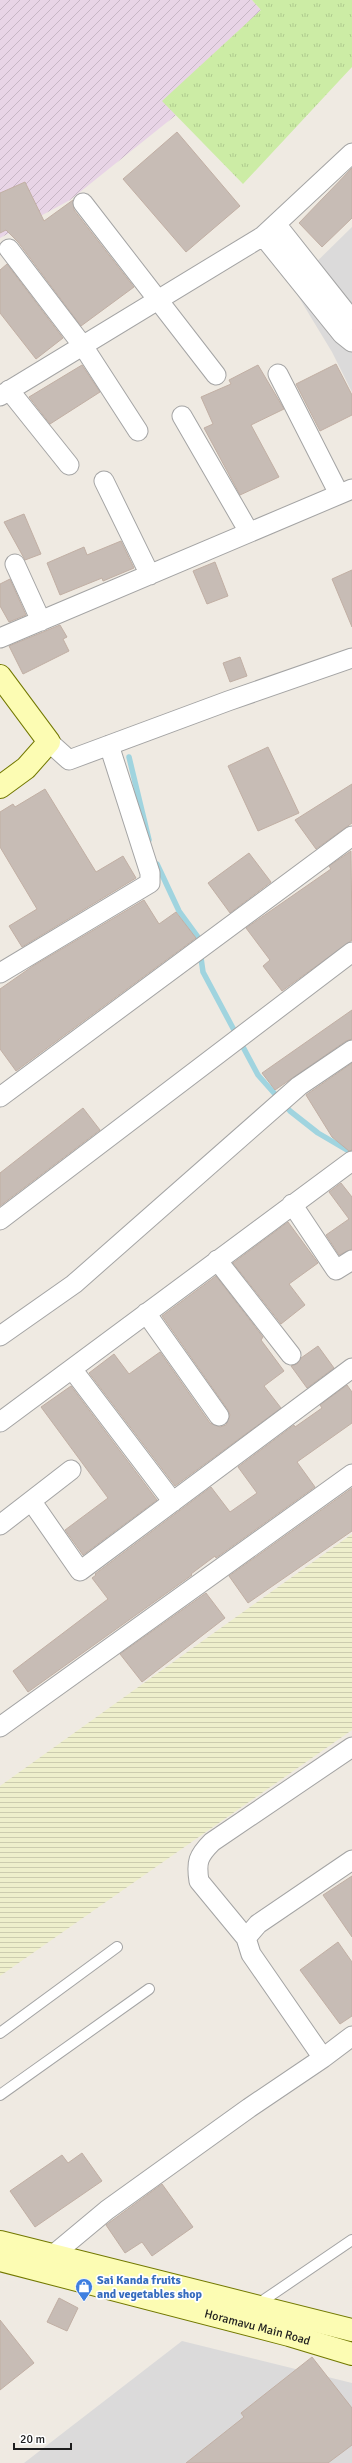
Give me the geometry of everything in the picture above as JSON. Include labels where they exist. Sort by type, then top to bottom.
[{"type":"main road","points":[[0,676],[49,742],[26,768],[0,787]]},
{"type":"main road","name":"Horamavu Main Road","points":[[0,2242],[50,2263],[253,2315],[352,2330]]},
{"type":"main road","name":"Horamavu Main Road","points":[[0,2260],[50,2263]]},
{"type":"main road","name":"Horamavu Main Road","points":[[253,2315],[352,2354]]},
{"type":"street","points":[[69,465],[4,393],[83,346],[270,230],[352,153]]},
{"type":"street","points":[[83,203],[159,299],[216,375]]},
{"type":"street","points":[[270,230],[352,320]]},
{"type":"street","points":[[270,230],[342,334],[352,342]]},
{"type":"street","points":[[9,249],[83,346],[138,431]]},
{"type":"street","points":[[0,638],[346,492],[278,374]]},
{"type":"street","points":[[182,416],[249,532]]},
{"type":"street","points":[[104,481],[150,575]]},
{"type":"street","points":[[15,564],[41,621]]},
{"type":"street","points":[[49,742],[69,760],[352,658]]},
{"type":"street","points":[[0,973],[150,883],[150,873],[109,745]]},
{"type":"street","points":[[0,1097],[352,836]]},
{"type":"street","points":[[0,1220],[352,952]]},
{"type":"street","points":[[0,1336],[74,1284],[299,1086],[352,1050]]},
{"type":"street","points":[[0,1422],[352,1161]]},
{"type":"street","points":[[292,1204],[336,1270],[352,1260]]},
{"type":"street","points":[[217,1260],[291,1355]]},
{"type":"street","points":[[146,1313],[220,1416]]},
{"type":"street","points":[[32,1502],[80,1572],[352,1368]]},
{"type":"street","points":[[72,1369],[173,1502]]},
{"type":"street","points":[[0,1525],[32,1502],[71,1470]]},
{"type":"street","points":[[0,1727],[352,1474]]},
{"type":"street","points":[[323,2058],[251,1954],[246,1938],[199,1881],[197,1869],[200,1855],[212,1842],[352,1747]]},
{"type":"street","points":[[246,1938],[258,1924],[352,1860]]},
{"type":"street","points":[[50,2263],[107,2210],[352,2036]]},
{"type":"lane","points":[[0,2033],[117,1947]]},
{"type":"lane","points":[[0,2095],[149,1989]]},
{"type":"lane","points":[[253,2315],[352,2240]]},
{"type":"shaded area","points":[[0,0],[252,0],[261,10],[163,101],[176,115],[70,200],[0,238]]},
{"type":"shaded area","points":[[352,227],[352,392],[332,352],[292,286]]},
{"type":"shaded area","points":[[182,2341],[352,2383],[352,2463],[24,2463]]},
{"type":"green space","points":[[252,0],[352,0],[352,67],[243,184],[162,101],[261,10]]},
{"type":"green space","points":[[352,1534],[352,1730],[0,1976],[0,1786]]},
{"type":"building","points":[[177,132],[240,206],[186,252],[123,179]]},
{"type":"building","points":[[352,168],[352,218],[322,247],[299,223]]},
{"type":"building","points":[[25,182],[44,221],[73,200],[74,210],[134,287],[81,326],[18,242],[6,230],[0,233],[0,193]]},
{"type":"building","points":[[7,264],[63,338],[36,359],[0,313],[0,270]]},
{"type":"building","points":[[336,364],[352,395],[352,415],[320,431],[296,384]]},
{"type":"building","points":[[82,365],[100,392],[50,424],[29,397]]},
{"type":"building","points":[[258,365],[284,409],[251,425],[279,477],[240,495],[204,428],[213,424],[201,397],[231,384],[229,380]]},
{"type":"building","points":[[24,514],[41,554],[25,560],[4,522]]},
{"type":"building","points":[[121,541],[134,568],[103,581],[102,578],[60,595],[47,563],[84,547],[87,555]]},
{"type":"building","points":[[215,562],[228,596],[207,604],[193,571]]},
{"type":"building","points":[[352,570],[352,627],[332,579]]},
{"type":"building","points":[[10,579],[26,615],[9,622],[0,606],[0,584]]},
{"type":"building","points":[[60,625],[67,637],[63,639],[69,651],[23,674],[9,646]]},
{"type":"building","points":[[240,657],[247,676],[230,682],[223,663]]},
{"type":"building","points":[[268,747],[299,813],[258,831],[228,766]]},
{"type":"building","points":[[352,784],[352,823],[316,849],[295,820]]},
{"type":"building","points":[[45,789],[96,872],[123,856],[136,878],[22,947],[9,926],[37,909],[0,847],[0,812],[13,804],[15,807]]},
{"type":"building","points":[[351,851],[352,940],[282,991],[263,966],[270,960],[246,928],[331,869],[329,866]]},
{"type":"building","points":[[249,853],[271,882],[230,913],[208,883]]},
{"type":"building","points":[[144,900],[159,924],[176,912],[196,938],[16,1071],[0,1049],[0,989],[33,966]]},
{"type":"building","points":[[352,1010],[352,1039],[346,1041],[275,1090],[262,1073]]},
{"type":"building","points":[[352,1063],[352,1150],[349,1151],[332,1137],[306,1095]]},
{"type":"building","points":[[83,1108],[100,1130],[0,1206],[0,1173]]},
{"type":"building","points":[[341,1183],[352,1197],[352,1249],[339,1255],[326,1235],[349,1219],[329,1192]]},
{"type":"building","points":[[288,1222],[318,1263],[289,1284],[305,1305],[281,1324],[233,1263]]},
{"type":"building","points":[[216,1276],[263,1337],[261,1340],[284,1371],[264,1386],[281,1408],[175,1486],[89,1373],[114,1354],[129,1374],[160,1352],[210,1423],[220,1427],[226,1425],[230,1415],[228,1410],[162,1316]]},
{"type":"building","points":[[318,1346],[334,1368],[307,1388],[291,1366],[297,1364],[301,1358]]},
{"type":"building","points":[[347,1385],[352,1392],[352,1423],[297,1462],[315,1487],[216,1558],[215,1556],[191,1574],[192,1575],[28,1692],[13,1671],[108,1599],[92,1578],[96,1575],[95,1574],[211,1487],[230,1512],[257,1493],[238,1467],[294,1425],[295,1427],[322,1408],[320,1405]]},
{"type":"building","points":[[71,1386],[157,1500],[83,1555],[65,1530],[108,1498],[41,1407]]},
{"type":"building","points":[[352,1488],[352,1531],[248,1603],[229,1576]]},
{"type":"building","points":[[206,1593],[225,1618],[142,1682],[120,1654]]},
{"type":"building","points":[[352,1876],[352,1937],[323,1895]]},
{"type":"building","points":[[338,1942],[352,1962],[352,2016],[340,2024],[300,1970]]},
{"type":"building","points":[[82,2153],[102,2181],[35,2227],[10,2191],[62,2155],[68,2163]]},
{"type":"building","points":[[162,2184],[193,2227],[152,2256],[142,2242],[125,2253],[106,2225]]},
{"type":"building","points":[[59,2298],[78,2308],[67,2331],[47,2322]]},
{"type":"building","points":[[0,2320],[34,2363],[0,2390]]},
{"type":"building","points":[[312,2357],[352,2408],[352,2445],[328,2463],[186,2463],[244,2417],[241,2413]]},
{"type":"waterway","points":[[129,757],[149,840]]},
{"type":"waterway","points":[[157,864],[179,911],[198,937],[203,972],[258,1075],[290,1111],[318,1133],[352,1153]]},
{"type":"place","name":"Sai Kanda fruits and vegetables shop","points":[[84,2302]]}]
